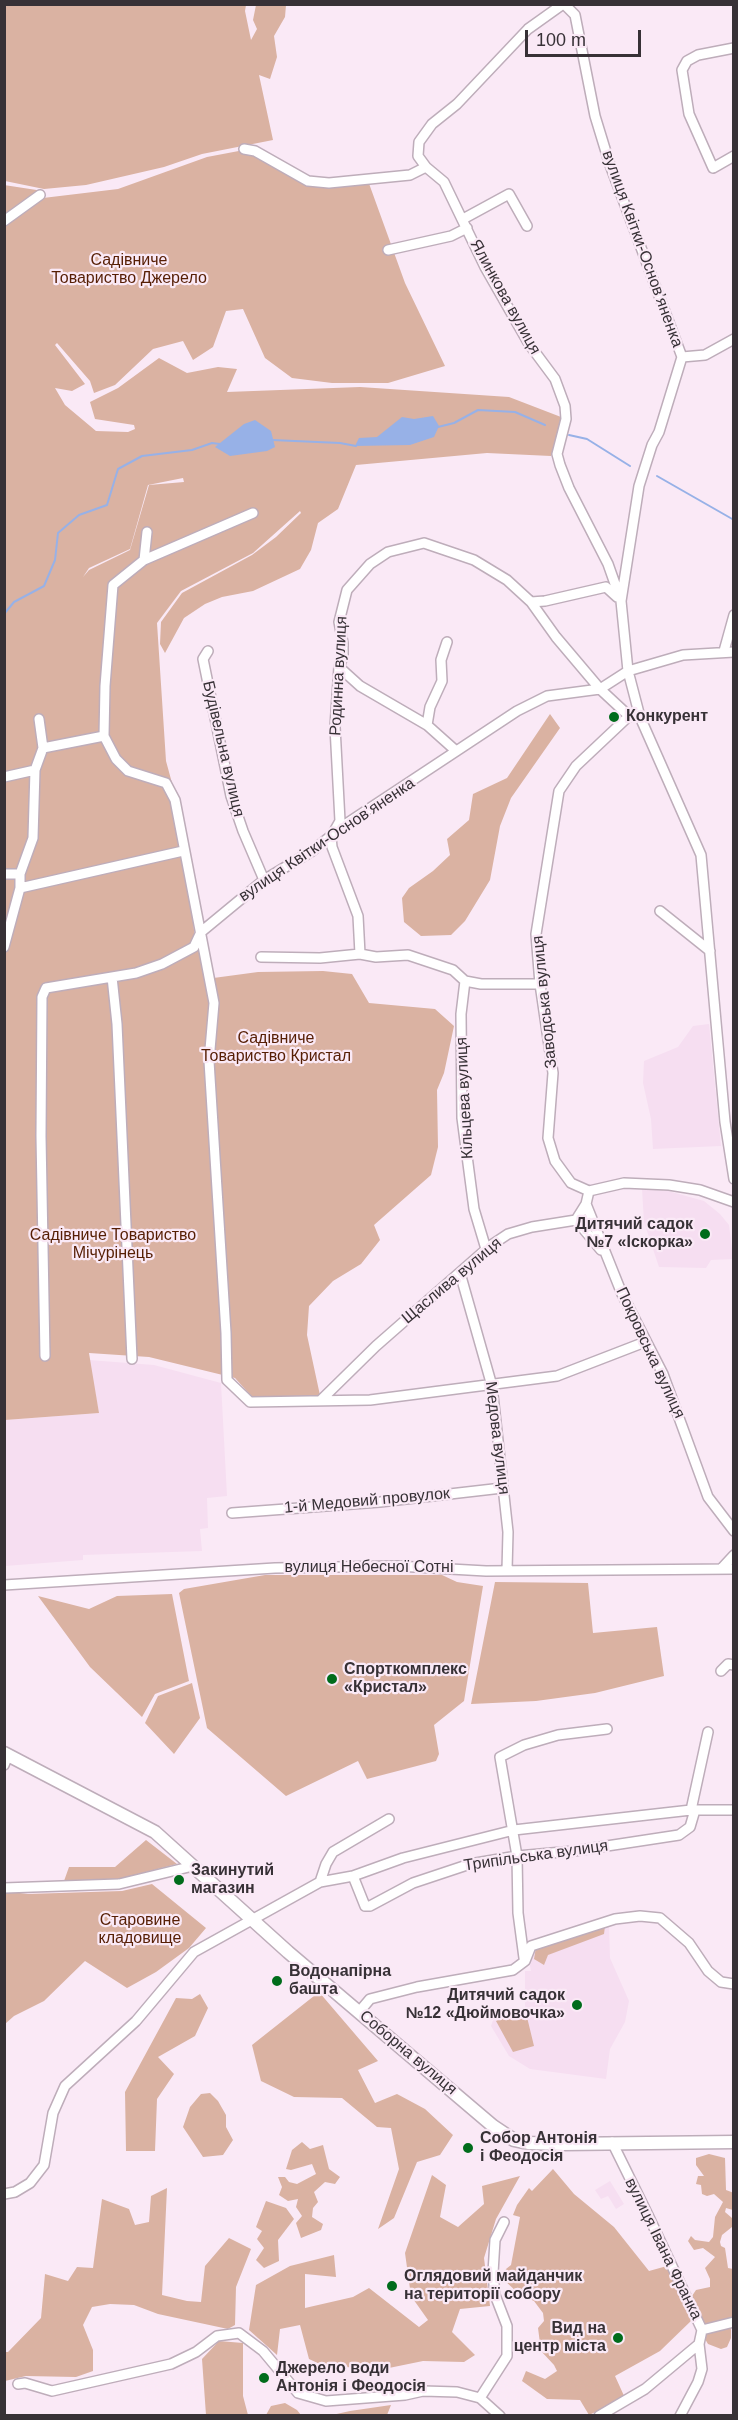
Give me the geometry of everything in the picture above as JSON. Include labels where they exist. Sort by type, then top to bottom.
[{"type":"main road","name":"Соборна вулиця","points":[[6,1758],[155,1832],[359,2012],[494,2126],[514,2140],[528,2143],[734,2142]]},
{"type":"street","name":"вулиця Квітки-Основʼяненка","points":[[419,142],[432,124],[457,104],[528,29],[564,4],[575,15],[595,116],[609,165],[682,357],[659,432],[652,445],[639,486],[621,601]]},
{"type":"street","points":[[734,48],[698,55],[687,61],[682,70],[689,114],[713,168],[734,156]]},
{"type":"street","name":"Ялинкова вулиця","points":[[419,142],[418,156],[426,167],[444,182],[485,267],[529,344],[555,379],[565,406],[566,419],[557,454]]},
{"type":"street","points":[[244,149],[255,152],[308,181],[329,183],[410,175],[426,167]]},
{"type":"street","name":"Ялинкова вулиця","points":[[465,224],[509,194],[527,226]]},
{"type":"street","points":[[4,221],[40,195]]},
{"type":"street","points":[[388,250],[451,236],[465,224]]},
{"type":"street","points":[[682,357],[705,355],[734,339]]},
{"type":"street","name":"вулиця Квітки-Основʼяненка","points":[[557,454],[569,488],[608,564],[621,601],[628,671],[640,717],[701,855],[725,1122],[734,1179]]},
{"type":"street","points":[[253,513],[144,560],[113,585],[105,686],[104,736],[116,759],[128,771],[166,783],[175,800],[214,1003],[209,1061],[226,1321],[227,1380],[250,1402],[370,1400],[557,1376],[645,1342]]},
{"type":"street","points":[[144,560],[147,532]]},
{"type":"street","name":"Родинна вулиця","points":[[331,837],[340,821],[335,727],[339,667],[343,657],[339,622],[347,590],[370,564],[388,552],[424,543],[474,560],[507,580],[531,602],[556,638],[600,689],[628,716]]},
{"type":"street","points":[[531,602],[606,587],[621,601]]},
{"type":"street","points":[[600,689],[628,671],[683,655],[729,652],[734,615]]},
{"type":"street","points":[[427,725],[430,707],[442,681],[441,660],[447,642]]},
{"type":"street","name":"Будівельна вулиця","points":[[208,651],[203,659],[231,796],[264,880]]},
{"type":"street","points":[[339,667],[360,686],[427,725],[455,750]]},
{"type":"street","name":"вулиця Квітки-Основʼяненка","points":[[45,1356],[41,1159],[42,997],[46,988],[56,984],[135,973],[162,964],[194,946],[201,932],[264,880],[312,851],[346,824],[427,773],[455,750],[469,744],[517,711],[548,696],[600,689]]},
{"type":"street","points":[[628,716],[640,717]]},
{"type":"street","name":"Заводська вулиця","points":[[590,1191],[571,1183],[555,1161],[548,1138],[553,1073],[540,984],[536,934],[559,791],[576,766],[628,716]]},
{"type":"street","points":[[4,947],[20,888],[21,874],[33,838],[35,770],[43,748],[39,719]]},
{"type":"street","points":[[43,748],[104,736]]},
{"type":"street","points":[[4,777],[35,770]]},
{"type":"street","points":[[331,837],[338,864],[358,916],[360,954]]},
{"type":"street","points":[[20,888],[183,850]]},
{"type":"street","points":[[4,874],[21,874]]},
{"type":"street","points":[[660,911],[710,951]]},
{"type":"street","points":[[261,957],[320,958],[360,954],[375,957],[408,955],[453,970],[465,981],[481,984],[540,984]]},
{"type":"street","points":[[112,977],[117,1024],[132,1359]]},
{"type":"street","name":"Кільцева вулиця","points":[[465,981],[461,1014],[462,1118],[474,1209],[486,1249]]},
{"type":"street","points":[[606,1257],[576,1220],[586,1204],[590,1191],[624,1183],[669,1185],[700,1190],[734,1202]]},
{"type":"street","name":"Покровська вулиця","points":[[586,1204],[606,1257],[645,1342],[663,1374],[708,1497],[734,1532]]},
{"type":"street","name":"Щаслива вулиця","points":[[321,1400],[376,1346],[486,1249],[508,1234],[532,1227],[576,1220]]},
{"type":"street","name":"Медова вулиця","points":[[460,1273],[492,1386],[508,1532],[507,1570]]},
{"type":"street","name":"1-й Медовий провулок","points":[[232,1513],[380,1502],[502,1488]]},
{"type":"street","points":[[721,1569],[734,1555]]},
{"type":"street","name":"вулиця Небесної Сотні","points":[[4,1585],[274,1568],[397,1566],[507,1570],[734,1569]]},
{"type":"street","points":[[721,1671],[728,1664],[734,1665]]},
{"type":"street","points":[[525,1961],[518,1913],[514,1830],[500,1757],[558,1735],[608,1728]]},
{"type":"street","name":"Трипільська вулиця","points":[[353,1876],[365,1906],[370,1906],[413,1883],[471,1864],[679,1835],[690,1827],[708,1732]]},
{"type":"street","name":"Трипільська вулиця","points":[[4,2194],[15,2192],[30,2183],[44,2165],[53,2114],[65,2086],[136,2021],[194,1952],[320,1882],[353,1876],[403,1858],[514,1830],[693,1810],[734,1810]]},
{"type":"street","points":[[320,1882],[333,1852],[389,1819]]},
{"type":"street","points":[[4,1888],[119,1884],[193,1866]]},
{"type":"street","points":[[359,2012],[370,1999],[417,1987],[513,1970],[525,1961],[531,1946],[615,1919],[640,1916],[660,1918],[689,1943],[708,1971],[721,1982],[734,1984]]},
{"type":"street","name":"вулиця Івана Франка","points":[[599,2415],[645,2389],[699,2343],[702,2330],[612,2142]]},
{"type":"street","points":[[480,2398],[507,2356],[507,2326],[495,2295],[493,2272],[495,2240],[504,2222]]},
{"type":"street","points":[[702,2330],[734,2322]]},
{"type":"street","points":[[18,2384],[25,2383],[52,2391],[171,2364],[196,2352],[217,2336],[238,2333],[263,2351],[298,2393],[326,2401],[405,2395],[423,2391],[457,2392],[480,2398],[500,2415]]},
{"type":"street","points":[[680,2415],[698,2382],[702,2369],[699,2343]]},
{"type":"shaded area","points":[[709,1024],[721,1146],[653,1149],[651,1119],[643,1083],[644,1061],[678,1047],[693,1026]]},
{"type":"shaded area","points":[[642,1189],[668,1191],[704,1201],[729,1225],[733,1259],[711,1260],[706,1268],[659,1267],[644,1222]]},
{"type":"shaded area","points":[[89,1360],[154,1365],[221,1383],[227,1496],[207,1498],[208,1528],[200,1529],[202,1551],[83,1555],[83,1560],[5,1566],[5,1420],[99,1413]]},
{"type":"shaded area","name":"Дитячий садок №12 «Дюймовочка»","points":[[609,1924],[610,1958],[629,2001],[625,2022],[610,2049],[606,2079],[530,2069],[509,2056],[491,2026],[494,2017],[510,2009],[525,2008],[525,1971],[531,1971],[529,1961],[532,1949]]},
{"type":"shaded area","points":[[610,2181],[624,2204],[616,2209],[608,2196],[601,2199],[595,2190]]},
{"type":"green space","points":[[4,5],[246,5],[245,11],[251,40],[257,29],[253,20],[256,5],[286,5],[285,17],[274,36],[277,57],[270,79],[259,75],[273,140],[202,154],[164,167],[86,185],[44,189],[5,181]]},
{"type":"green space","points":[[244,150],[307,182],[367,178],[405,283],[445,366],[388,383],[332,383],[292,378],[265,358],[243,309],[226,311],[213,347],[193,360],[183,341],[153,349],[115,385],[94,393],[90,381],[57,343],[55,345],[85,384],[72,391],[55,388],[65,405],[96,431],[128,432],[135,429],[134,425],[95,419],[90,402],[118,388],[159,358],[187,373],[218,367],[237,369],[227,392],[360,387],[509,397],[561,417],[551,456],[487,453],[356,465],[338,509],[318,523],[311,550],[300,569],[253,591],[222,597],[205,604],[184,618],[165,653],[160,644],[161,622],[182,593],[252,555],[276,537],[301,513],[300,511],[253,553],[181,591],[157,623],[166,761],[175,794],[191,895],[195,942],[206,979],[258,972],[323,971],[352,974],[369,1003],[435,1009],[454,1026],[444,1073],[437,1090],[438,1147],[431,1175],[374,1225],[380,1240],[361,1264],[333,1281],[309,1306],[307,1335],[321,1400],[253,1398],[235,1378],[149,1357],[89,1353],[99,1413],[5,1420],[4,185],[43,191],[43,198],[118,189],[207,157]],"holes":[[[183,478],[184,482],[149,485],[130,550],[89,570],[83,577],[89,568],[130,549],[148,485]]]},
{"type":"green space","points":[[550,714],[560,728],[511,798],[500,826],[490,880],[465,921],[451,935],[421,936],[404,922],[402,898],[409,888],[433,871],[450,855],[447,839],[469,820],[473,794],[507,778]]},
{"type":"green space","name":"Спорткомплекс «Кристал»","points":[[265,1575],[442,1575],[457,1582],[483,1586],[464,1701],[434,1725],[439,1754],[436,1761],[367,1779],[358,1761],[286,1796],[207,1728],[179,1593],[184,1589]]},
{"type":"green space","points":[[495,1582],[588,1583],[593,1633],[657,1627],[664,1676],[595,1693],[536,1701],[471,1704]]},
{"type":"green space","points":[[172,1594],[189,1681],[155,1694],[142,1717],[90,1667],[38,1596],[89,1609],[117,1596]]},
{"type":"green space","points":[[192,1683],[200,1718],[174,1754],[145,1723],[158,1696]]},
{"type":"green space","points":[[146,1840],[177,1864],[115,1880],[64,1881],[69,1867],[115,1867]]},
{"type":"green space","name":"Старовине кладовище","points":[[152,1884],[206,1928],[189,1948],[156,1972],[127,1988],[85,1961],[44,2001],[14,2016],[5,2024],[4,1891],[28,1894],[122,1891]]},
{"type":"green space","points":[[605,1926],[604,1934],[548,1955],[544,1965],[534,1959],[536,1947]]},
{"type":"green space","points":[[319,1992],[378,2061],[358,2070],[375,2103],[397,2094],[425,2109],[453,2135],[440,2155],[417,2162],[394,2218],[378,2229],[399,2169],[391,2128],[377,2127],[342,2098],[294,2097],[261,2081],[252,2045]]},
{"type":"green space","points":[[200,1994],[208,2008],[195,2036],[158,2057],[174,2074],[157,2099],[155,2151],[126,2151],[125,2092],[176,1998],[192,1999]]},
{"type":"green space","points":[[510,2013],[526,2013],[534,2046],[513,2052],[496,2021]]},
{"type":"green space","points":[[210,2093],[226,2115],[226,2127],[233,2140],[223,2155],[203,2157],[183,2127],[190,2107],[201,2094]]},
{"type":"green space","points":[[302,2142],[310,2149],[323,2145],[329,2169],[340,2177],[335,2184],[325,2182],[314,2192],[318,2202],[313,2208],[312,2217],[323,2224],[321,2230],[301,2238],[296,2223],[302,2216],[296,2207],[298,2199],[288,2201],[279,2195],[282,2187],[278,2177],[285,2177],[289,2182],[297,2184],[316,2174],[312,2164],[291,2170],[286,2169],[292,2150]]},
{"type":"green space","points":[[709,2154],[725,2158],[726,2190],[734,2193],[733,2210],[726,2208],[725,2212],[732,2218],[732,2227],[722,2235],[720,2242],[725,2248],[728,2268],[733,2269],[733,2326],[727,2347],[721,2349],[708,2344],[705,2339],[707,2332],[692,2303],[692,2296],[696,2290],[710,2287],[710,2279],[705,2268],[715,2257],[703,2248],[694,2250],[688,2241],[691,2236],[695,2240],[709,2242],[713,2237],[715,2217],[723,2202],[714,2194],[707,2196],[702,2194],[701,2185],[696,2184],[698,2176],[704,2176],[696,2165],[696,2158]]},
{"type":"green space","points":[[553,2169],[574,2194],[614,2227],[649,2271],[667,2266],[693,2319],[660,2351],[615,2376],[625,2398],[589,2415],[580,2400],[547,2399],[522,2381],[526,2371],[545,2379],[557,2371],[541,2351],[538,2328],[544,2321],[543,2313],[534,2301],[519,2294],[503,2279],[506,2269],[511,2265],[520,2217],[513,2215],[517,2205],[529,2188],[532,2191]]},
{"type":"green space","points":[[432,2175],[446,2185],[440,2217],[458,2227],[484,2204],[482,2186],[520,2176],[496,2219],[484,2258],[490,2306],[460,2309],[452,2332],[475,2355],[464,2362],[423,2361],[384,2369],[324,2366],[309,2359],[300,2325],[280,2329],[277,2355],[249,2330],[256,2285],[290,2266],[334,2255],[336,2277],[305,2274],[305,2308],[353,2297],[369,2288],[419,2327],[428,2320],[411,2296],[405,2253]]},
{"type":"green space","points":[[167,2188],[162,2295],[201,2302],[205,2266],[229,2238],[251,2249],[236,2287],[235,2325],[228,2329],[158,2314],[134,2305],[110,2304],[92,2307],[83,2325],[93,2350],[93,2371],[76,2377],[26,2376],[5,2381],[5,2352],[8,2352],[41,2318],[45,2274],[68,2281],[77,2267],[93,2268],[102,2199],[129,2209],[135,2225],[149,2222],[151,2196]]},
{"type":"green space","points":[[266,2201],[286,2208],[294,2219],[278,2240],[279,2261],[264,2268],[256,2260],[264,2248],[257,2239],[262,2231],[256,2227]]},
{"type":"green space","points":[[219,2341],[243,2343],[243,2396],[248,2415],[206,2415],[202,2359]]},
{"type":"green space","points":[[285,2403],[301,2415],[266,2415],[271,2406]]},
{"type":"green space","points":[[391,2405],[387,2415],[332,2415],[350,2411]]},
{"type":"water","points":[[433,416],[439,426],[434,437],[410,445],[355,446],[359,438],[377,437],[402,417],[414,419]]},
{"type":"water","points":[[255,420],[271,431],[275,447],[267,451],[230,456],[215,447],[244,424]]},
{"type":"waterway","points":[[438,427],[454,423],[478,410],[515,412],[545,425]]},
{"type":"waterway","points":[[569,435],[587,439],[630,466]]},
{"type":"waterway","points":[[272,440],[340,443],[356,446]]},
{"type":"waterway","points":[[4,614],[14,602],[44,586],[55,560],[58,533],[79,515],[107,505],[118,469],[142,456],[192,450],[212,443],[220,444]]},
{"type":"waterway","points":[[657,476],[734,520]]},
{"type":"place","name":"Конкурент","points":[[614,717]]},
{"type":"place","name":"Дитячий садок №7 «Іскорка»","points":[[705,1234]]},
{"type":"place","name":"Спорткомплекс «Кристал»","points":[[332,1679]]},
{"type":"place","name":"Закинутий магазин","points":[[179,1880]]},
{"type":"place","name":"Водонапірна башта","points":[[277,1981]]},
{"type":"place","name":"Дитячий садок №12 «Дюймовочка»","points":[[577,2005]]},
{"type":"place","name":"Собор Антонія і Феодосія","points":[[468,2148]]},
{"type":"place","name":"Оглядовий майданчик на території собору","points":[[392,2286]]},
{"type":"place","name":"Вид на центр міста","points":[[618,2338]]},
{"type":"place","name":"Джерело води Антонія і Феодосія","points":[[264,2378]]},
{"type":"park label","name":"Садівниче Товариство Джерело","points":[[129,270]]},
{"type":"park label","name":"Садівниче Товариство Кристал","points":[[276,1048]]},
{"type":"park label","name":"Садівниче Товариство Мічурінець","points":[[113,1245]]}]
